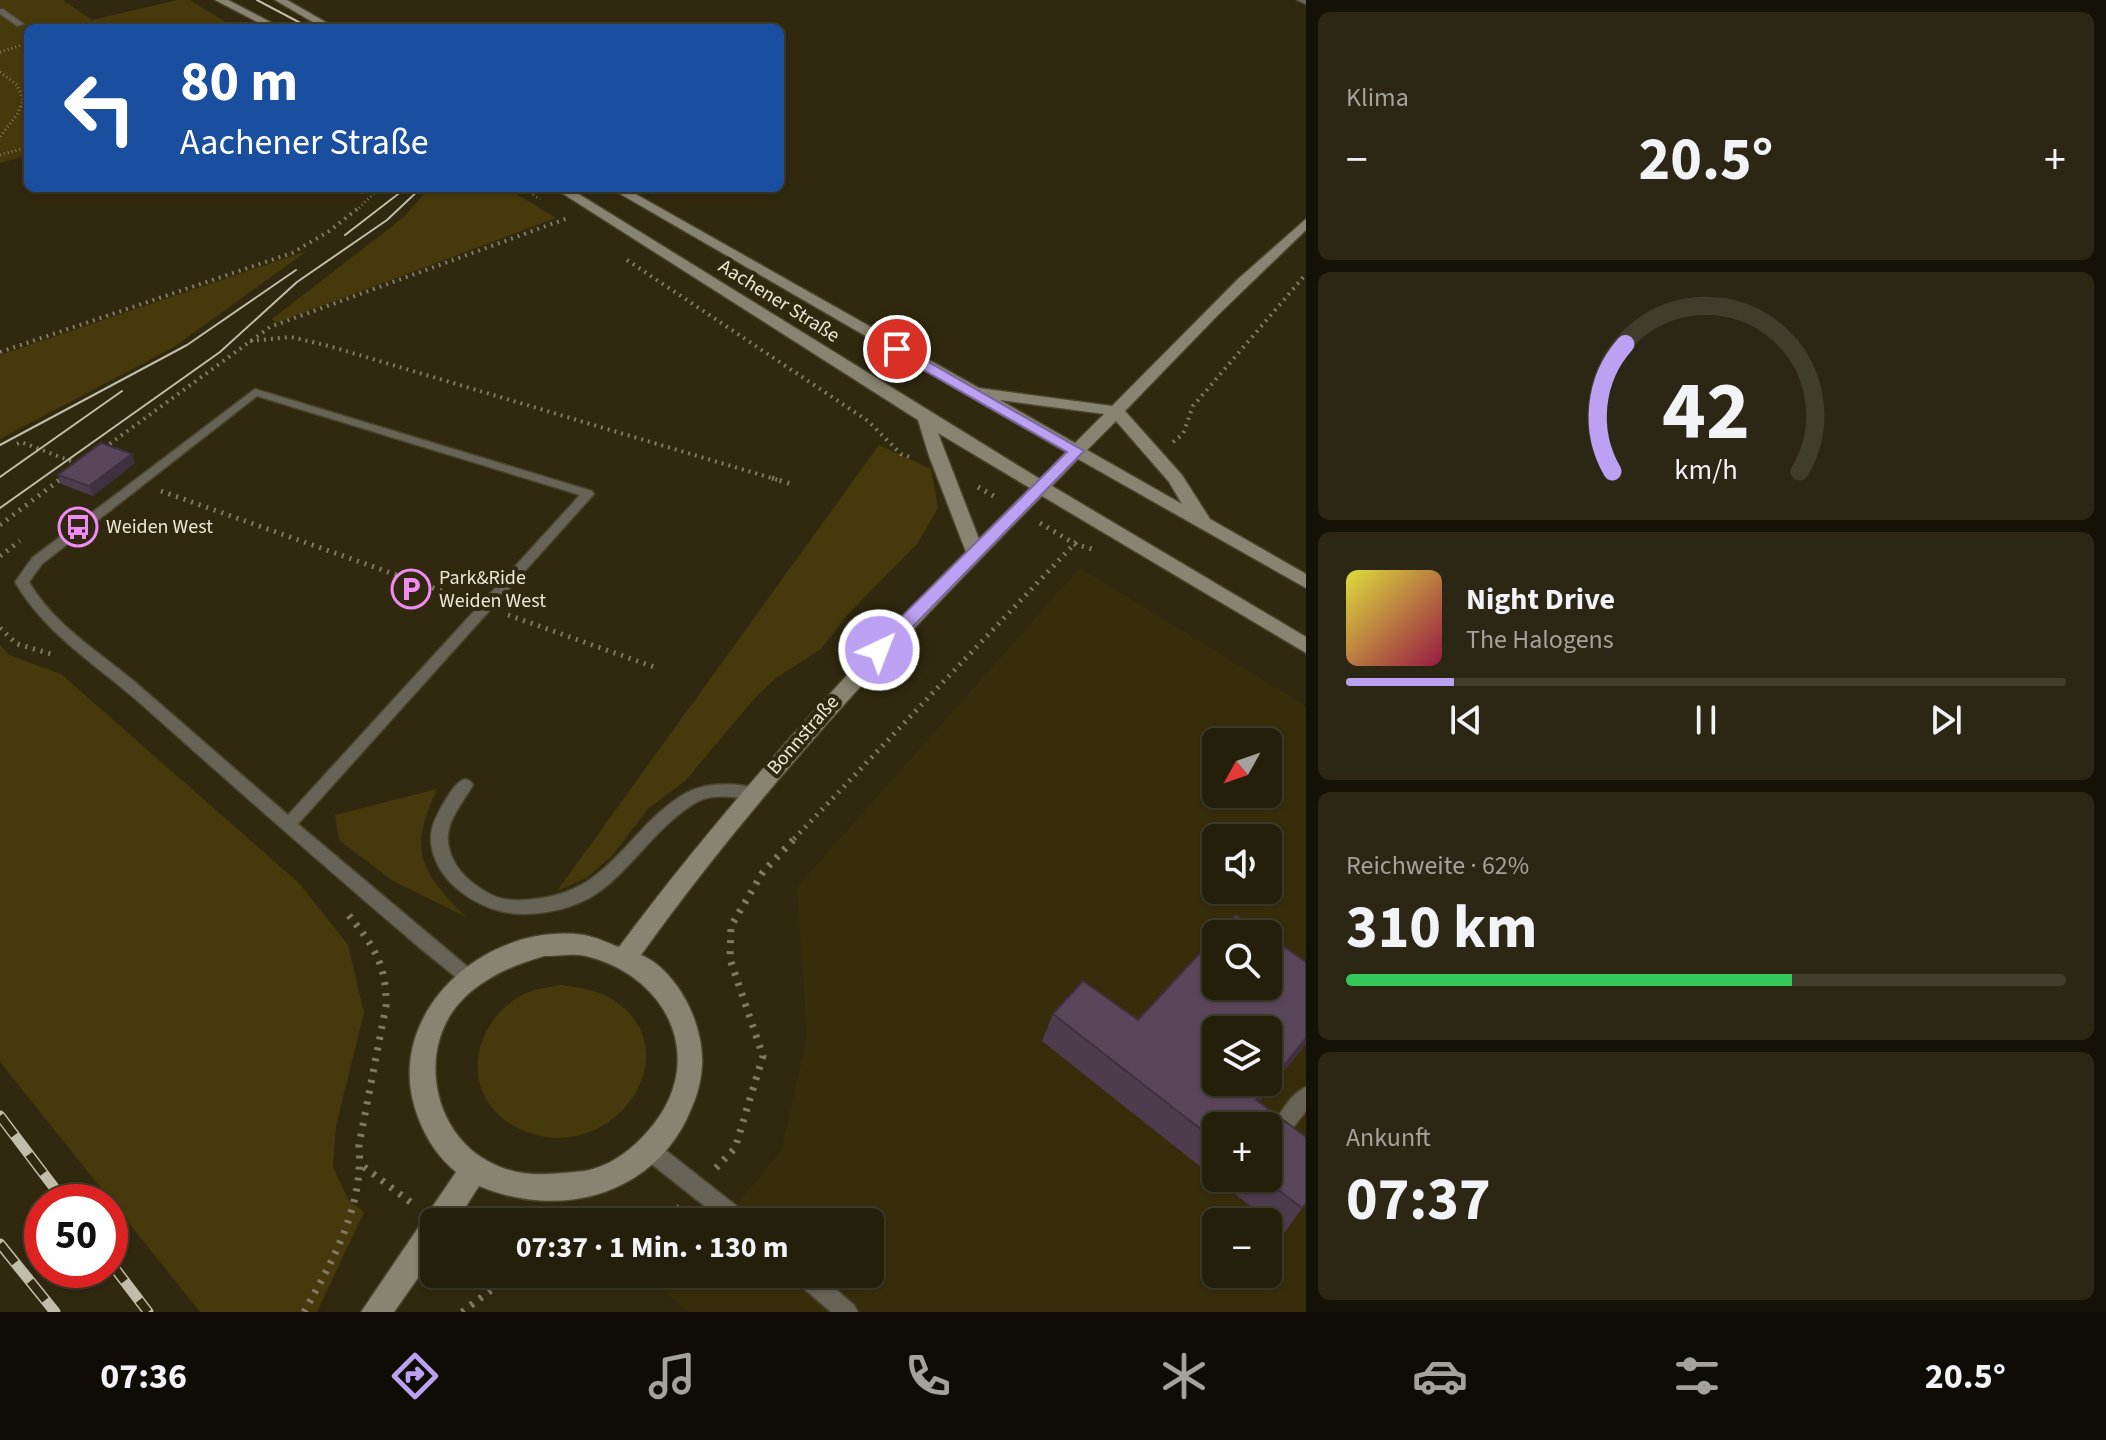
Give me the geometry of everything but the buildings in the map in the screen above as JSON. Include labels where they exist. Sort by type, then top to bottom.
[{"type":"main road","points":[[220,0],[269,24]]},
{"type":"main road","points":[[280,0],[324,24]]},
{"type":"main road","name":"Aachener Straße","points":[[566,192],[926,418],[1306,646]]},
{"type":"main road","name":"Aachener Straße","points":[[623,192],[1306,582]]},
{"type":"main road","name":"Bonnstraße","points":[[625,958],[670,894],[753,793],[896,632],[1182,342],[1306,223]]},
{"type":"main road","points":[[974,393],[1116,411],[1159,457],[1188,495],[1203,523]]},
{"type":"main road","points":[[926,418],[937,456],[975,552]]},
{"type":"main road","points":[[544,946],[584,946],[625,958],[648,972],[667,991],[684,1018],[692,1048],[692,1079],[679,1118],[652,1152],[613,1179],[566,1191],[518,1188],[474,1169],[455,1155],[440,1137],[429,1116],[421,1073],[430,1029],[440,1010],[469,978],[505,956],[544,946]]},
{"type":"main road","points":[[444,1208],[474,1169]]},
{"type":"main road","points":[[376,1312],[420,1243]]},
{"type":"lane","points":[[1300,0],[1306,2]]},
{"type":"lane","points":[[0,11],[20,24]]},
{"type":"lane","points":[[289,824],[588,494],[255,392],[37,561],[22,582],[30,599],[55,623],[289,824],[469,978]]},
{"type":"lane","points":[[465,785],[445,816],[439,839],[443,858],[454,877],[472,892],[513,908],[558,903],[586,895],[610,878],[656,824],[693,796],[710,790],[753,793]]},
{"type":"lane","points":[[1282,1127],[1306,1096]]},
{"type":"lane","points":[[652,1152],[724,1208]]},
{"type":"lane","points":[[819,1288],[847,1312]]},
{"type":"path","points":[[0,52],[24,44]]},
{"type":"path","points":[[0,72],[17,85],[23,100],[18,113],[0,137]]},
{"type":"path","points":[[0,155],[24,148]]},
{"type":"path","points":[[0,352],[292,253],[324,237],[375,192]]},
{"type":"path","points":[[0,525],[270,327],[568,217]]},
{"type":"path","points":[[1159,457],[1183,434],[1193,406],[1306,274]]},
{"type":"path","points":[[248,341],[291,337],[329,346],[791,484]]},
{"type":"path","points":[[17,444],[21,442],[55,453],[83,466]]},
{"type":"path","points":[[48,458],[55,453]]},
{"type":"path","points":[[137,483],[657,668]]},
{"type":"path","points":[[676,1208],[735,1148],[763,1056],[730,959],[731,926],[763,872],[1098,521]]},
{"type":"path","points":[[0,628],[17,644],[52,654],[64,664]]},
{"type":"path","points":[[304,1312],[338,1251],[363,1166],[359,1145],[386,1000],[385,972],[369,941],[345,910]]},
{"type":"path","points":[[363,1166],[420,1212]]},
{"type":"path","points":[[462,1312],[490,1288]]},
{"type":"shaded area","points":[[0,0],[63,0],[92,20],[177,0],[190,0],[229,24],[24,24],[24,156],[0,163]]},
{"type":"shaded area","points":[[426,192],[514,192],[556,218],[276,323],[272,319],[404,217]]},
{"type":"shaded area","points":[[307,251],[174,347],[0,439],[0,355]]},
{"type":"shaded area","points":[[879,445],[931,469],[938,508],[917,544],[848,614],[821,649],[776,678],[755,698],[685,781],[648,809],[612,856],[586,878],[557,891]]},
{"type":"shaded area","points":[[1080,568],[1306,706],[1306,1312],[688,1312],[661,1289],[884,1288],[884,1208],[734,1208],[781,1151],[807,1038],[797,887]]},
{"type":"shaded area","points":[[0,645],[9,655],[61,674],[300,884],[348,945],[364,1013],[336,1126],[333,1167],[348,1199],[364,1212],[317,1312],[200,1312],[128,1222],[128,1184],[98,1184],[0,1062]]},
{"type":"shaded area","points":[[437,789],[423,829],[423,859],[438,886],[466,917],[393,881],[339,840],[335,815]]},
{"type":"shaded area","points":[[561,985],[598,992],[618,1003],[637,1024],[645,1047],[645,1070],[636,1093],[620,1113],[599,1128],[574,1136],[546,1137],[515,1127],[495,1112],[482,1089],[478,1056],[483,1039],[502,1010],[531,991]]},
{"type":"tram line","points":[[257,0],[302,24]]},
{"type":"tram line","points":[[345,235],[401,192]]},
{"type":"tram line","points":[[0,508],[220,352],[297,282],[387,220],[417,192]]},
{"type":"tram line","points":[[0,445],[187,345],[296,270]]},
{"type":"tram line","points":[[0,477],[122,391]]},
{"type":"railway","points":[[0,1116],[51,1184]]},
{"type":"railway","points":[[0,1244],[55,1312]]},
{"type":"railway","points":[[128,1286],[148,1312]]},
{"type":"place","name":"Weiden West","points":[[78,527]]},
{"type":"place","name":"Park&Ride Weiden West","points":[[411,589]]},
{"type":"route","points":[[879,650],[1076,451],[897,349]]}]
